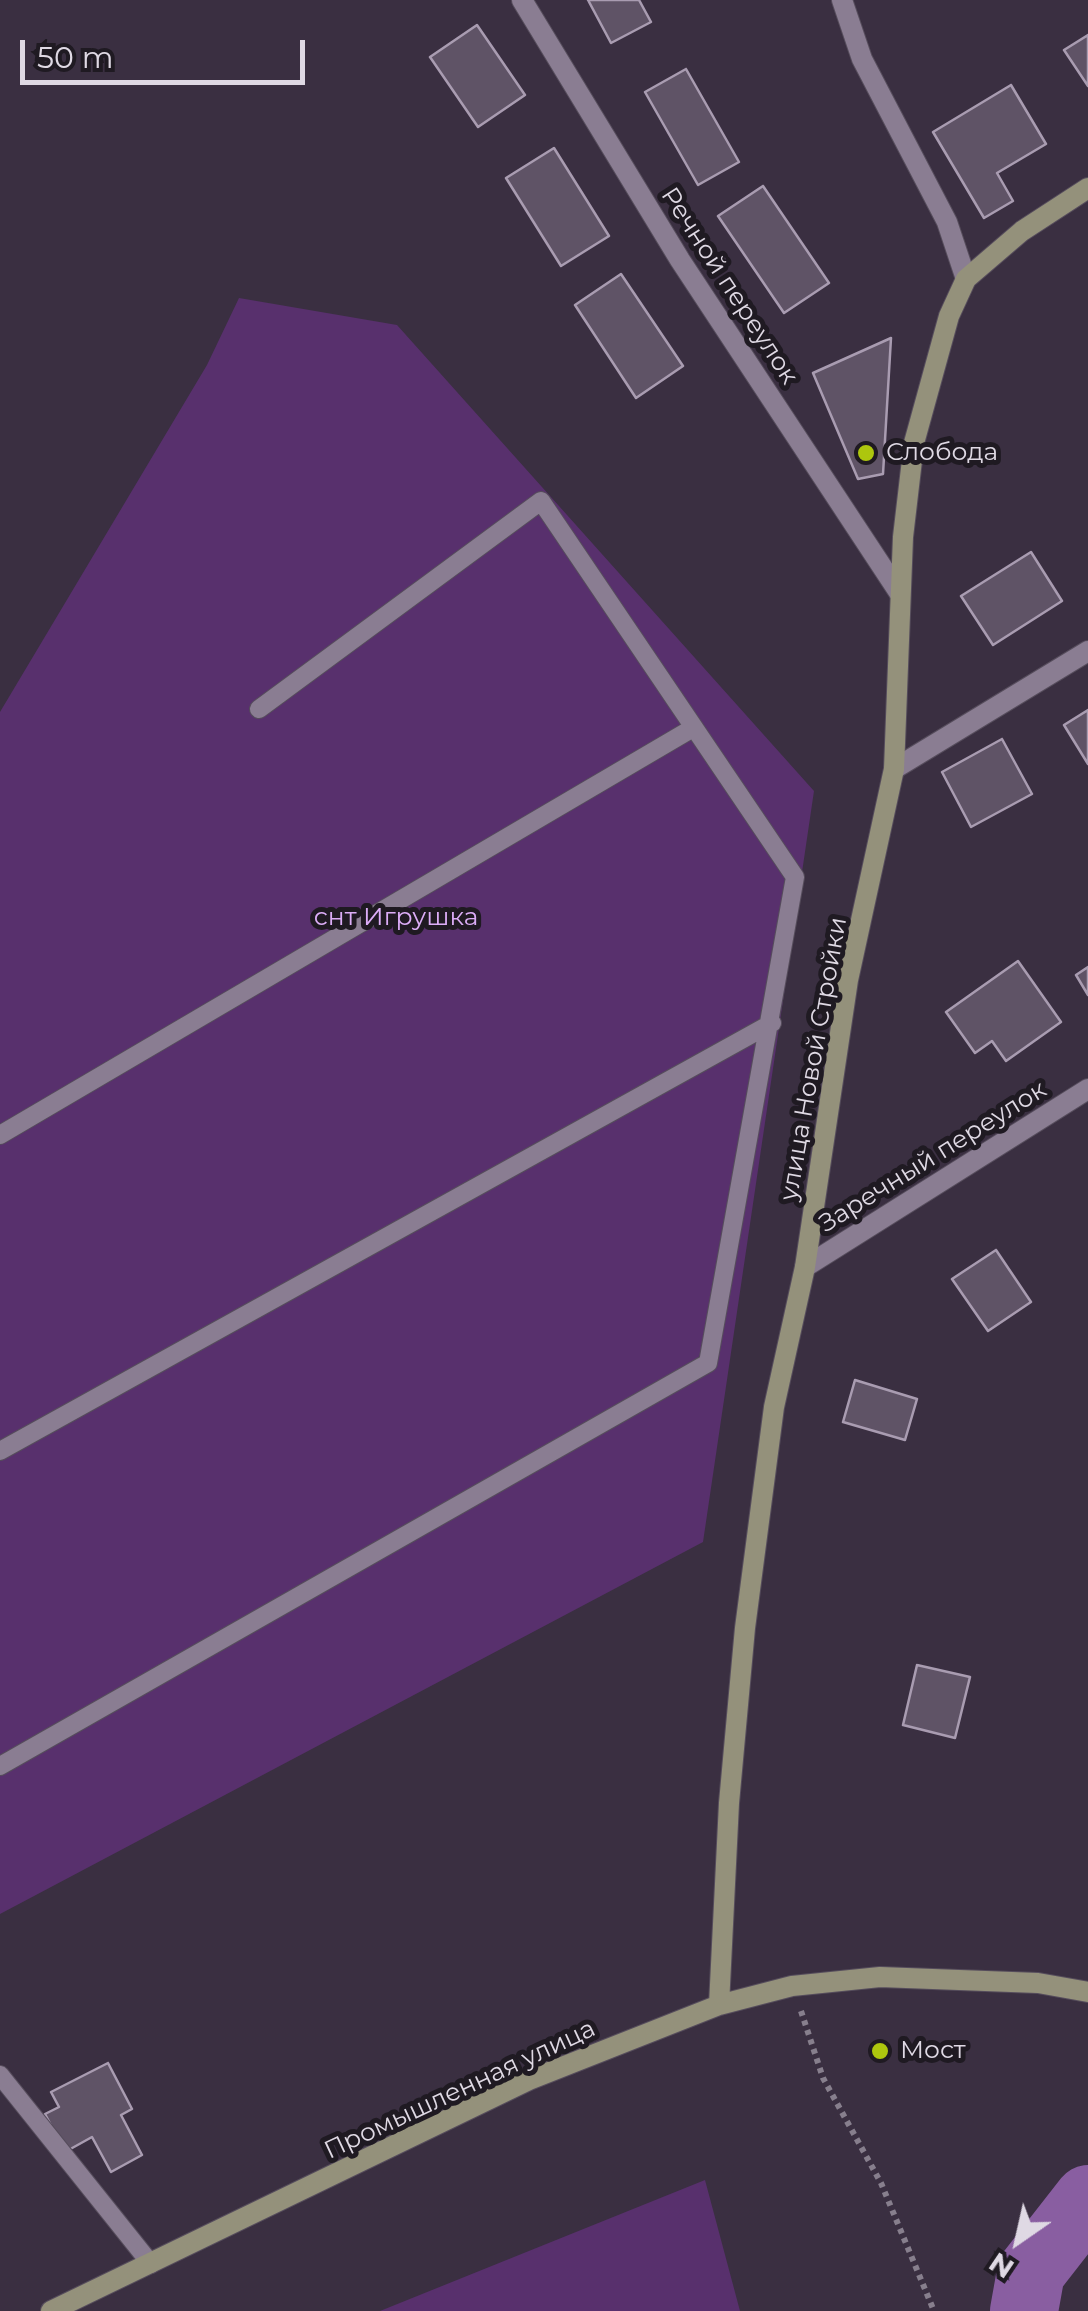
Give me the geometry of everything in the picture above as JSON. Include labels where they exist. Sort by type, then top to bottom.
[{"type":"street","name":"Речной переулок","points":[[522,0],[689,274],[900,594]]},
{"type":"street","points":[[842,0],[862,59],[947,222],[966,279]]},
{"type":"street","name":"улица Новой Стройки","points":[[719,2005],[729,1803],[745,1628],[774,1408],[804,1267],[848,980],[894,769],[900,594],[914,444],[949,316],[966,279],[1022,230],[1088,188]]},
{"type":"street","points":[[894,769],[1088,651]]},
{"type":"street","name":"Заречный переулок","points":[[804,1267],[1088,1090]]},
{"type":"street","name":"Промышленная улица","points":[[51,2311],[529,2080],[719,2005],[792,1986],[880,1977],[1038,1983],[1088,1992]]},
{"type":"lane","points":[[0,1766],[708,1362],[772,1023],[794,876],[541,501],[259,709]]},
{"type":"lane","points":[[0,1136],[693,728]]},
{"type":"lane","points":[[0,1451],[772,1023]]},
{"type":"lane","points":[[0,2075],[151,2264]]},
{"type":"path","points":[[792,1986],[824,2078],[882,2184],[934,2311]]},
{"type":"green space","name":"снт Игрушка","points":[[239,298],[397,325],[814,791],[703,1542],[0,1914],[0,712],[207,365]]},
{"type":"green space","points":[[705,2180],[740,2311],[380,2311]]},
{"type":"building","points":[[588,0],[639,0],[651,22],[611,43]]},
{"type":"building","points":[[477,25],[525,95],[478,127],[430,57]]},
{"type":"building","points":[[1088,35],[1088,86],[1064,50]]},
{"type":"building","points":[[686,69],[739,162],[698,185],[645,92]]},
{"type":"building","points":[[1011,85],[1046,144],[997,173],[1013,201],[984,218],[933,132]]},
{"type":"building","points":[[554,148],[609,236],[561,266],[506,178]]},
{"type":"building","points":[[763,186],[829,283],[784,313],[718,216]]},
{"type":"building","points":[[621,274],[683,366],[636,398],[575,305]]},
{"type":"building","points":[[891,338],[883,474],[858,479],[813,373]]},
{"type":"building","points":[[1031,552],[1062,601],[993,645],[961,596]]},
{"type":"building","points":[[1088,710],[1088,764],[1064,725]]},
{"type":"building","points":[[1002,739],[1032,794],[971,827],[942,772]]},
{"type":"building","points":[[1018,961],[1061,1022],[1006,1061],[992,1041],[975,1053],[946,1012]]},
{"type":"building","points":[[1088,967],[1088,995],[1076,975]]},
{"type":"building","points":[[996,1250],[1031,1302],[988,1331],[952,1279]]},
{"type":"building","points":[[855,1380],[917,1399],[905,1440],[843,1422]]},
{"type":"building","points":[[917,1665],[970,1677],[955,1738],[903,1725]]},
{"type":"building","points":[[108,2063],[132,2109],[121,2115],[142,2155],[111,2172],[92,2137],[65,2152],[45,2114],[59,2107],[51,2092]]},
{"type":"waterway","points":[[1024,2311],[1031,2272],[1088,2199]]},
{"type":"place","name":"Слобода","points":[[866,453]]},
{"type":"place","name":"Мост","points":[[880,2051]]}]
